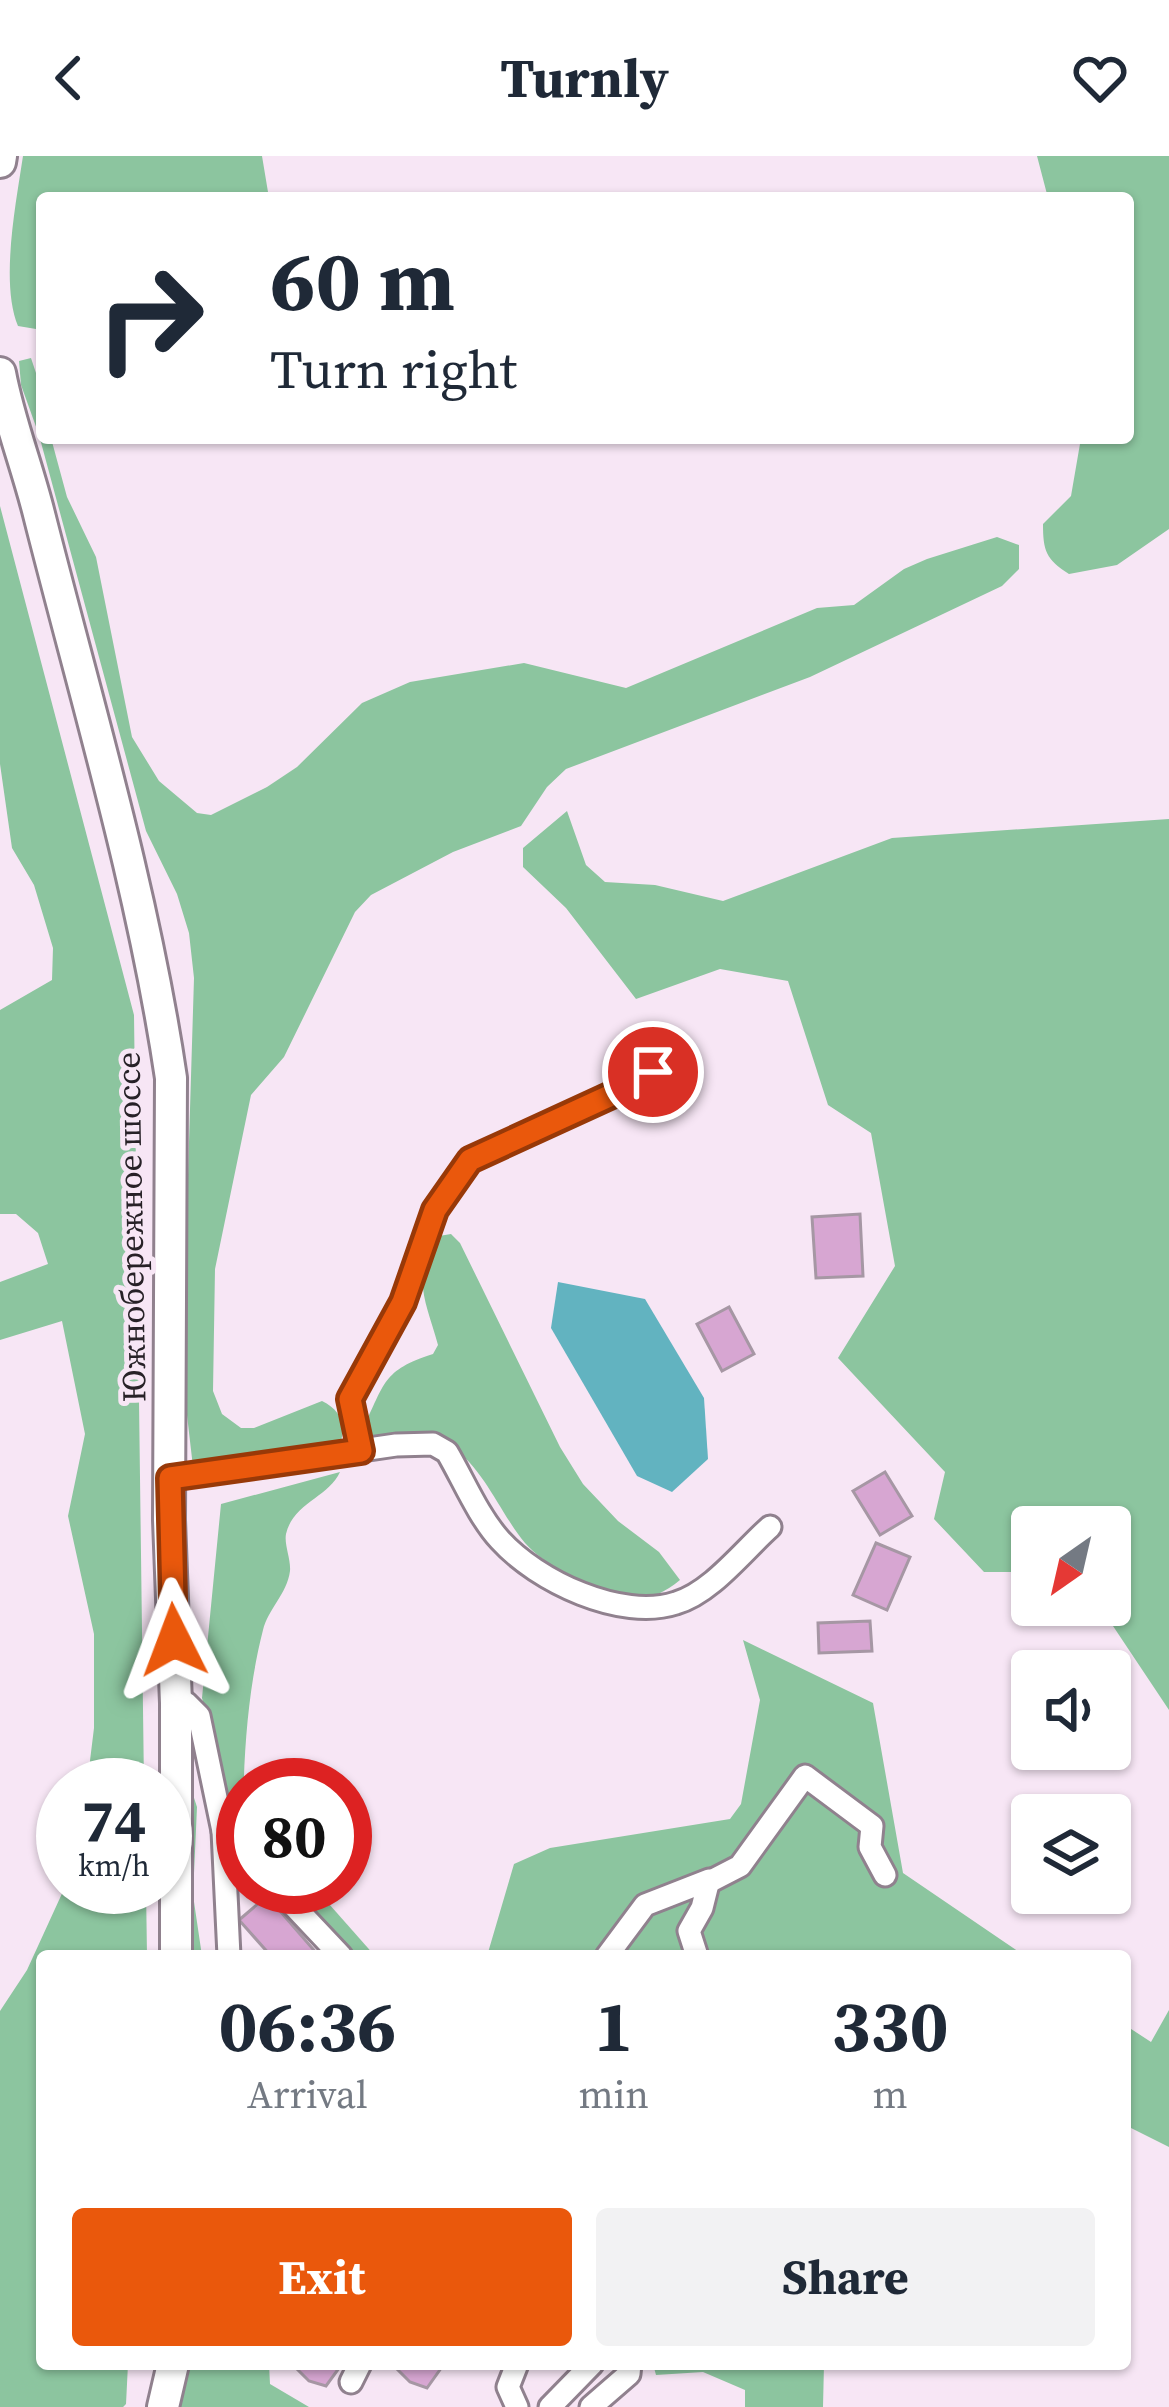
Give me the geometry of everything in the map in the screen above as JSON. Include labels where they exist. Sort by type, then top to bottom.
[{"type":"highway","name":"Южнобережное шоссе","points":[[0,373],[4,431],[37,506],[160,1006],[171,1078],[160,1264],[166,1700],[176,1950]]},
{"type":"highway","name":"Южнобережное шоссе","points":[[159,1758],[166,1700],[170,1478],[160,1264]]},
{"type":"highway","points":[[158,1914],[158,1950]]},
{"type":"highway","points":[[160,2407],[168,2370]]},
{"type":"street","points":[[361,1451],[350,1399],[403,1302],[426,1229],[457,1176],[470,1160],[653,1072]]},
{"type":"street","points":[[170,1478],[433,1444],[447,1452],[500,1540],[582,1597],[655,1607],[680,1603],[770,1527]]},
{"type":"street","points":[[166,1700],[186,1703],[199,1716],[216,1797]]},
{"type":"street","points":[[611,1950],[645,1905],[740,1866],[805,1776],[872,1826],[870,1847],[885,1875]]},
{"type":"street","points":[[695,1950],[689,1931],[709,1882]]},
{"type":"street","points":[[227,1914],[229,1950]]},
{"type":"street","points":[[301,1914],[335,1950]]},
{"type":"street","points":[[515,2370],[508,2387],[517,2407]]},
{"type":"street","points":[[550,2407],[586,2370]]},
{"type":"street","points":[[591,2407],[629,2370]]},
{"type":"green space","points":[[23,156],[262,156],[268,192],[36,192],[36,329],[18,326],[13,308],[14,219]]},
{"type":"green space","points":[[1037,156],[1169,156],[1169,529],[1117,565],[1069,574],[1047,554],[1043,524],[1071,496],[1080,444],[1134,444],[1134,192],[1046,192]]},
{"type":"green space","points":[[31,358],[36,373],[36,427],[21,385],[19,361]]},
{"type":"green space","points":[[41,444],[53,444],[67,497],[96,557],[132,737],[159,781],[197,813],[211,815],[297,767],[362,703],[410,682],[524,663],[626,688],[817,608],[854,605],[904,569],[927,559],[997,537],[1019,545],[1019,569],[1002,586],[810,677],[566,769],[547,787],[521,826],[453,852],[371,895],[355,912],[284,1057],[251,1095],[215,1269],[213,1391],[222,1414],[241,1428],[254,1428],[322,1401],[340,1417],[341,1441],[193,1467],[182,1372],[194,978],[189,933],[177,894],[146,831]]},
{"type":"green space","points":[[0,506],[134,1015],[144,1758],[90,1758],[94,1634],[68,1516],[85,1434],[62,1321],[0,1340],[0,1282],[48,1264],[38,1233],[16,1214],[0,1214],[0,1010],[52,980],[53,948],[34,885],[12,848],[0,764]]},
{"type":"green space","points":[[567,811],[586,865],[605,882],[655,885],[723,901],[892,838],[1169,819],[1169,1710],[1113,1626],[1131,1626],[1131,1506],[1011,1506],[1011,1572],[984,1572],[934,1519],[945,1472],[838,1358],[895,1266],[871,1133],[828,1105],[788,981],[720,969],[636,999],[566,908],[523,867],[523,848]]},
{"type":"green space","points":[[451,1234],[460,1243],[560,1447],[583,1484],[618,1521],[659,1552],[680,1580],[669,1588],[629,1600],[589,1588],[525,1543],[483,1480],[452,1447],[423,1437],[370,1437],[363,1428],[387,1380],[404,1366],[433,1354],[438,1345],[423,1277],[439,1236]]},
{"type":"green space","points":[[340,1472],[296,1515],[286,1534],[288,1579],[265,1622],[257,1655],[245,1758],[217,1758],[202,1698],[221,1504]]},
{"type":"green space","points":[[743,1640],[873,1703],[903,1873],[1016,1950],[489,1950],[514,1864],[550,1848],[730,1819],[741,1804],[760,1700]]},
{"type":"green space","points":[[192,1792],[197,1807],[193,1895],[201,1950],[187,1950],[186,1914],[192,1914]]},
{"type":"green space","points":[[53,1914],[146,1914],[147,1950],[36,1950]]},
{"type":"green space","points":[[314,1914],[338,1914],[370,1950],[346,1950]]},
{"type":"green space","points":[[36,1950],[36,2370],[128,2370],[123,2407],[0,2407],[0,2011]]},
{"type":"green space","points":[[1169,2010],[1169,2147],[1131,2128],[1131,2029],[1151,2042]]},
{"type":"green space","points":[[186,2370],[269,2370],[270,2384],[309,2407],[180,2407]]},
{"type":"green space","points":[[655,2370],[824,2370],[823,2407],[745,2407],[745,2390],[703,2372],[656,2375]]},
{"type":"water","points":[[558,1282],[645,1299],[704,1398],[708,1459],[672,1492],[637,1476],[551,1328]]},
{"type":"building","points":[[860,1214],[863,1276],[816,1278],[812,1217]]},
{"type":"building","points":[[729,1307],[754,1354],[722,1371],[697,1324]]},
{"type":"building","points":[[885,1472],[912,1516],[880,1535],[853,1491]]},
{"type":"building","points":[[876,1543],[910,1557],[887,1610],[853,1595]]},
{"type":"building","points":[[870,1621],[872,1651],[819,1653],[818,1623]]},
{"type":"building","points":[[246,1914],[283,1914],[314,1950],[266,1950],[239,1920]]},
{"type":"building","points":[[298,2370],[338,2370],[326,2386],[309,2381]]},
{"type":"building","points":[[398,2370],[440,2370],[427,2388],[410,2382]]},
{"type":"route","points":[[174,1640],[170,1478],[361,1451],[350,1399],[403,1302],[426,1229],[457,1176],[470,1160],[653,1072]]}]
